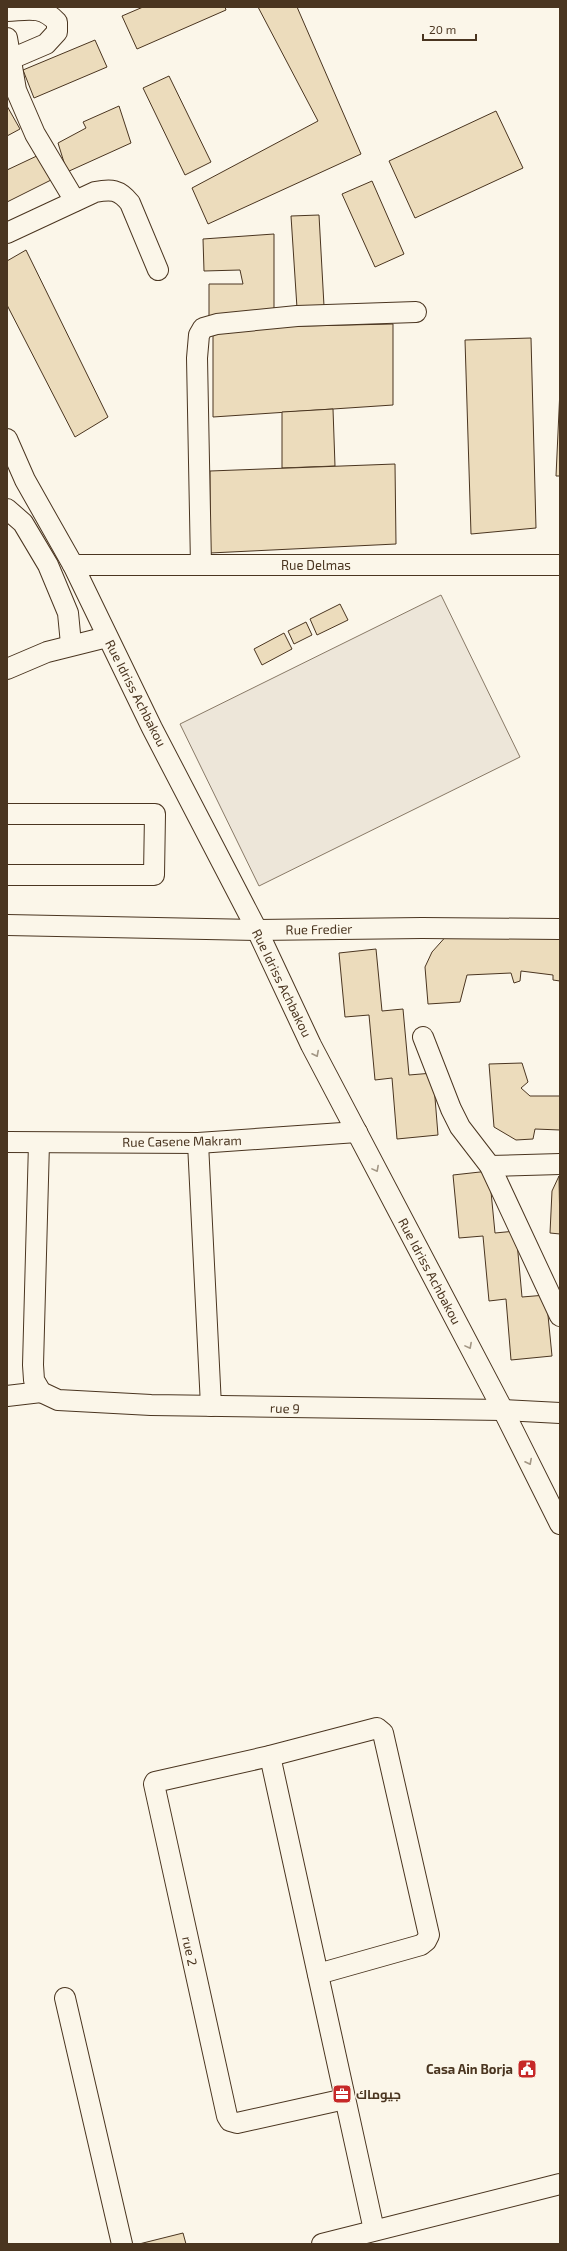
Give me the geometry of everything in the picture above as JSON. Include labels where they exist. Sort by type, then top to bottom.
[{"type":"street","points":[[7,11],[38,9],[50,15],[57,22],[57,32],[46,44],[11,59]]},
{"type":"street","points":[[7,38],[16,90],[35,134],[75,201]]},
{"type":"street","points":[[7,233],[95,192],[111,189],[122,193],[130,203],[158,270]]},
{"type":"street","points":[[201,565],[197,358],[199,334],[203,328],[216,324],[297,316],[416,312]]},
{"type":"street","name":"Rue Idriss Achbakou","points":[[7,439],[25,480],[73,566],[107,637],[257,930],[311,1045],[503,1410],[560,1524]]},
{"type":"street","points":[[7,509],[22,523],[48,565],[68,613],[71,644]]},
{"type":"street","name":"Rue Delmas","points":[[73,566],[560,565]]},
{"type":"street","points":[[7,669],[71,644],[107,637]]},
{"type":"street","points":[[7,814],[156,814],[154,875],[7,876]]},
{"type":"street","name":"Rue Fredier","points":[[7,925],[257,930],[422,928],[560,929]]},
{"type":"street","points":[[422,1037],[450,1109],[460,1127],[490,1166],[560,1316]]},
{"type":"street","name":"Rue Casene Makram","points":[[7,1142],[198,1143],[357,1132]]},
{"type":"street","points":[[7,1396],[41,1392],[34,1380],[33,1364],[39,1142]]},
{"type":"street","points":[[198,1143],[211,1406]]},
{"type":"street","points":[[490,1166],[560,1164]]},
{"type":"street","name":"rue 9","points":[[41,1392],[58,1400],[211,1406],[503,1410],[560,1413]]},
{"type":"street","points":[[318,1974],[421,1945],[426,1941],[429,1935],[381,1730],[377,1728],[270,1756],[374,2230]]},
{"type":"street","name":"rue 2","points":[[270,1756],[156,1782],[154,1787],[226,2116],[230,2121],[237,2123],[345,2100]]},
{"type":"street","points":[[65,1998],[122,2244]]},
{"type":"street","points":[[322,2244],[560,2184]]},
{"type":"shaded area","points":[[441,595],[520,757],[259,886],[180,724]]},
{"type":"building","points":[[143,7],[225,7],[226,10],[137,49],[122,16]]},
{"type":"building","points":[[258,7],[297,7],[361,154],[208,224],[192,188],[318,121]]},
{"type":"building","points":[[95,40],[107,67],[34,98],[23,70]]},
{"type":"building","points":[[169,76],[211,162],[185,175],[143,88]]},
{"type":"building","points":[[7,106],[20,129],[7,136]]},
{"type":"building","points":[[119,106],[131,143],[67,172],[58,143],[86,128],[83,122]]},
{"type":"building","points":[[496,111],[523,168],[415,218],[389,161]]},
{"type":"building","points":[[41,154],[53,179],[7,202],[7,170]]},
{"type":"building","points":[[372,181],[404,254],[375,267],[342,194]]},
{"type":"building","points":[[319,215],[324,306],[297,308],[291,216]]},
{"type":"building","points":[[274,234],[274,316],[209,321],[209,284],[243,284],[240,270],[204,271],[203,239]]},
{"type":"building","points":[[26,250],[108,417],[75,437],[7,305],[7,261]]},
{"type":"building","points":[[393,324],[393,405],[213,417],[213,328]]},
{"type":"building","points":[[531,338],[536,528],[471,534],[465,340]]},
{"type":"building","points":[[560,389],[560,476],[556,476]]},
{"type":"building","points":[[333,409],[335,466],[282,468],[282,412]]},
{"type":"building","points":[[395,464],[396,544],[210,553],[210,471]]},
{"type":"building","points":[[340,604],[348,620],[317,635],[310,619]]},
{"type":"building","points":[[306,622],[312,635],[294,644],[288,631]]},
{"type":"building","points":[[284,633],[292,649],[262,665],[254,649]]},
{"type":"building","points":[[449,933],[560,936],[560,981],[553,980],[553,975],[521,971],[520,981],[514,983],[511,973],[467,975],[460,1002],[428,1004],[425,967],[432,952]]},
{"type":"building","points":[[376,949],[382,1011],[403,1009],[409,1075],[433,1073],[438,1135],[397,1139],[392,1078],[375,1080],[369,1015],[345,1017],[339,953]]},
{"type":"building","points":[[522,1063],[528,1082],[521,1088],[530,1096],[560,1096],[560,1130],[535,1129],[533,1139],[516,1140],[494,1127],[489,1064]]},
{"type":"building","points":[[489,1171],[495,1233],[516,1231],[522,1297],[546,1295],[552,1356],[511,1360],[506,1299],[489,1301],[483,1236],[459,1238],[453,1175]]},
{"type":"building","points":[[559,1176],[560,1234],[550,1233],[552,1191]]},
{"type":"building","points":[[183,2233],[186,2244],[139,2244]]},
{"type":"place","name":"Casa Ain Borja","points":[[527,2069]]},
{"type":"place","name":"جيوماك","points":[[342,2094]]}]
